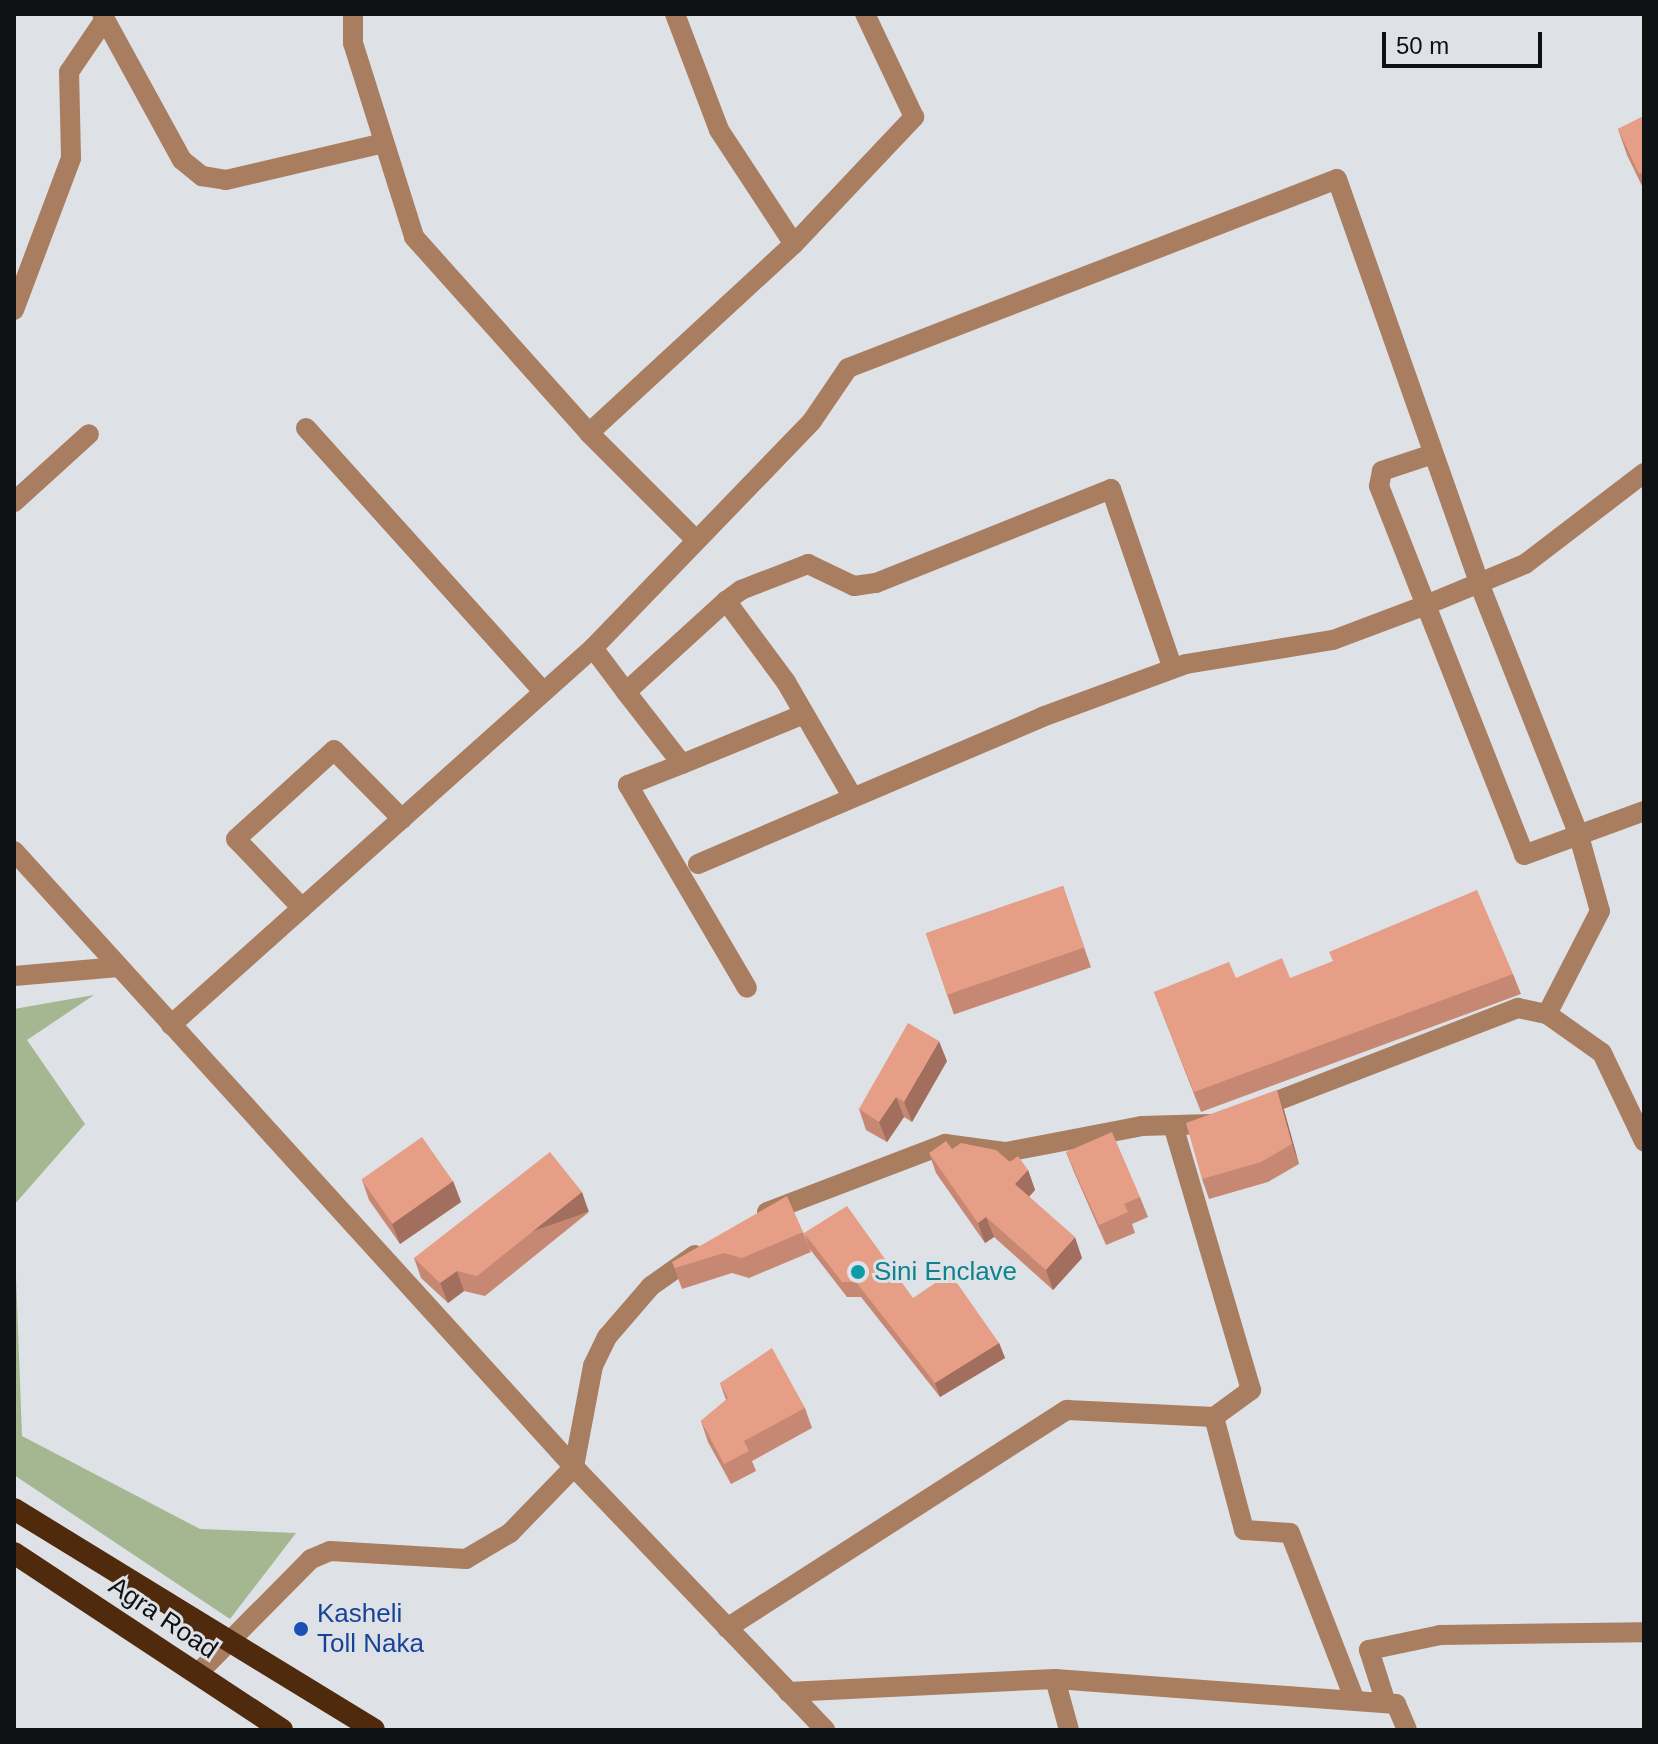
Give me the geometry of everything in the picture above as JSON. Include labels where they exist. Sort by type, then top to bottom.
[{"type":"highway","points":[[14,1509],[81,1554],[374,1730]]},
{"type":"highway","name":"Agra Road","points":[[14,1553],[282,1730]]},
{"type":"street","points":[[353,14],[353,43],[414,237],[589,433],[693,537]]},
{"type":"street","points":[[675,14],[719,130],[794,244]]},
{"type":"street","points":[[589,433],[794,244],[914,117],[916,108],[865,14]]},
{"type":"street","points":[[14,310],[71,158],[69,72],[103,16],[182,160],[202,176],[226,180],[384,143]]},
{"type":"street","points":[[171,1025],[593,648],[693,537],[812,421],[848,368],[1337,179],[1479,583],[1579,836],[1600,911],[1547,1014]]},
{"type":"street","points":[[306,428],[544,692]]},
{"type":"street","points":[[14,502],[89,434]]},
{"type":"street","points":[[1433,454],[1382,471],[1379,486],[1524,855],[1644,811]]},
{"type":"street","points":[[698,864],[852,796],[1173,669],[1229,653],[1333,640],[1426,605],[1525,564],[1644,473]]},
{"type":"street","points":[[626,692],[726,601],[808,564],[854,586],[876,583],[1111,489],[1173,669]]},
{"type":"street","points":[[726,601],[804,714],[852,796]]},
{"type":"street","points":[[593,648],[682,764]]},
{"type":"street","points":[[747,988],[628,785],[804,714]]},
{"type":"street","points":[[302,908],[236,839],[334,750],[402,819]]},
{"type":"street","points":[[14,851],[574,1467],[825,1730]]},
{"type":"street","points":[[14,976],[119,967]]},
{"type":"street","points":[[743,1223],[871,1166],[945,1144],[1048,1149],[1173,1125],[1208,1125],[1284,1100],[1518,1008],[1547,1014],[1602,1053],[1644,1141]]},
{"type":"street","points":[[727,1628],[1067,1410],[1214,1417],[1251,1390],[1173,1125]]},
{"type":"street","points":[[197,1674],[225,1641],[311,1559],[330,1551],[466,1559],[510,1533],[574,1467],[593,1366],[607,1337],[651,1286],[716,1241]]},
{"type":"street","points":[[1214,1417],[1244,1530],[1290,1533],[1355,1701]]},
{"type":"street","points":[[1386,1703],[1369,1650],[1440,1635],[1644,1632]]},
{"type":"street","points":[[788,1692],[1055,1679],[1396,1704],[1407,1730]]},
{"type":"street","points":[[1055,1679],[1069,1730]]},
{"type":"green space","points":[[94,995],[27,1040],[85,1124],[14,1205],[14,1009]]},
{"type":"green space","points":[[14,1223],[22,1436],[200,1529],[296,1533],[230,1619],[14,1475]]},
{"type":"building","points":[[1644,116],[1644,172],[1639,174],[1618,129]]},
{"type":"building","points":[[1063,886],[1084,947],[947,995],[926,933]]},
{"type":"building","points":[[1477,890],[1513,974],[1194,1092],[1154,992],[1229,962],[1236,978],[1282,958],[1290,978],[1333,961],[1329,952]]},
{"type":"building","points":[[908,1023],[939,1041],[904,1102],[896,1097],[879,1122],[859,1109]]},
{"type":"building","points":[[1277,1090],[1292,1144],[1261,1162],[1202,1179],[1186,1123]]},
{"type":"building","points":[[1112,1132],[1140,1197],[1124,1204],[1128,1212],[1099,1225],[1066,1152]]},
{"type":"building","points":[[422,1137],[453,1181],[392,1224],[361,1179]]},
{"type":"building","points":[[946,1141],[952,1149],[961,1143],[996,1150],[1010,1162],[1018,1156],[1028,1170],[1015,1184],[1075,1237],[1046,1270],[986,1217],[978,1223],[929,1153]]},
{"type":"building","points":[[550,1152],[582,1192],[477,1276],[457,1271],[440,1283],[414,1258]]},
{"type":"building","points":[[787,1196],[803,1232],[742,1258],[724,1253],[675,1268],[672,1262]]},
{"type":"building","points":[[847,1206],[913,1298],[950,1273],[999,1343],[935,1383],[856,1282],[842,1282],[804,1233]]},
{"type":"building","points":[[772,1348],[805,1408],[744,1441],[749,1451],[724,1464],[701,1421],[728,1398],[720,1383]]},
{"type":"place","name":"Sini Enclave","points":[[858,1272]]},
{"type":"place","name":"Kasheli Toll Naka","points":[[301,1629]]}]
